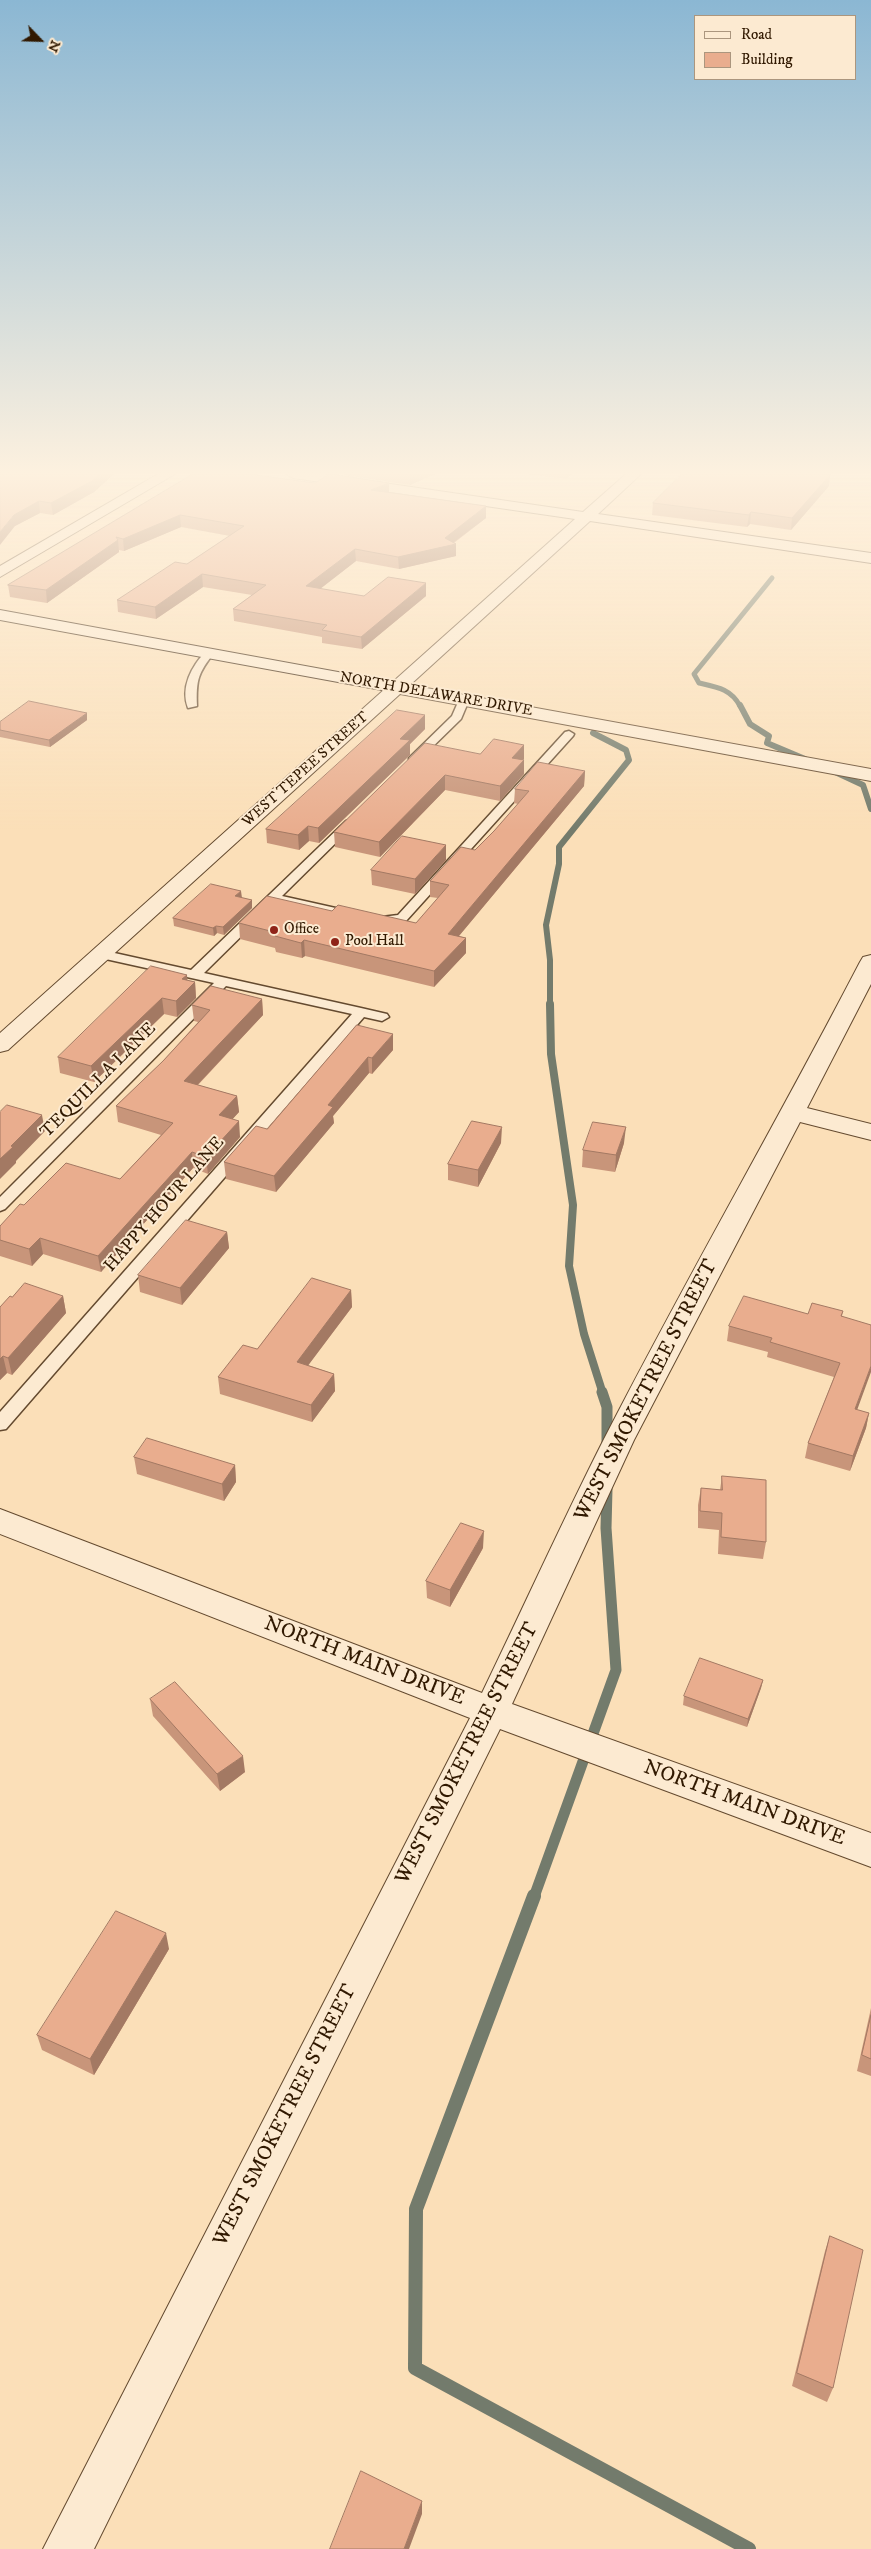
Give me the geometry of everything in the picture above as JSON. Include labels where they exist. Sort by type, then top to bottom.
[{"type":"street","name":"WEST TEPEE STREET","points":[[0,1045],[503,593]]},
{"type":"street","name":"NORTH DELAWARE DRIVE","points":[[0,615],[871,776]]},
{"type":"street","name":"WEST SMOKETREE STREET","points":[[68,2549],[491,1711],[619,1440],[791,1112],[832,1040],[871,962]]},
{"type":"street","points":[[791,1112],[871,1132]]},
{"type":"street","name":"NORTH MAIN DRIVE","points":[[0,1521],[491,1711],[871,1850]]},
{"type":"lane","points":[[192,706],[190,682],[197,665],[209,653]]},
{"type":"lane","points":[[408,766],[457,717],[464,700]]},
{"type":"lane","points":[[274,898],[380,921],[395,921],[402,918],[569,734]]},
{"type":"lane","points":[[194,975],[359,814]]},
{"type":"lane","points":[[101,954],[382,1017]]},
{"type":"lane","name":"TEQUILLA LANE","points":[[0,1206],[224,981]]},
{"type":"lane","name":"HAPPY HOUR LANE","points":[[0,1424],[361,1012]]},
{"type":"building","points":[[128,593],[175,593],[155,607],[117,600]]},
{"type":"building","points":[[255,593],[346,593],[364,596],[368,593],[414,593],[361,637],[322,630],[327,625],[233,609]]},
{"type":"building","points":[[29,701],[87,713],[49,740],[0,730],[0,722]]},
{"type":"building","points":[[397,710],[425,715],[400,739],[410,740],[318,828],[308,826],[298,835],[266,829]]},
{"type":"building","points":[[494,739],[524,745],[512,758],[524,760],[500,786],[445,775],[379,842],[334,832],[425,743],[480,754]]},
{"type":"building","points":[[538,762],[585,771],[448,934],[466,938],[434,971],[304,940],[301,943],[275,936],[278,933],[239,923],[267,896],[332,911],[338,905],[416,923],[449,885],[430,881],[461,847],[475,850],[494,831],[529,791],[515,789]]},
{"type":"building","points":[[402,836],[446,845],[415,879],[371,870]]},
{"type":"building","points":[[211,884],[241,891],[235,896],[252,900],[223,927],[216,926],[213,928],[173,918]]},
{"type":"building","points":[[151,966],[187,975],[182,979],[195,982],[176,1001],[162,998],[91,1066],[58,1057]]},
{"type":"building","points":[[211,986],[262,999],[184,1081],[237,1096],[219,1115],[239,1121],[206,1157],[192,1152],[98,1256],[40,1238],[29,1249],[0,1240],[0,1226],[20,1204],[24,1205],[66,1163],[120,1179],[173,1123],[116,1106],[163,1061],[210,1010],[192,1005]]},
{"type":"building","points":[[357,1025],[393,1034],[372,1058],[368,1057],[328,1105],[333,1107],[274,1176],[224,1162],[256,1126],[267,1129]]},
{"type":"building","points":[[7,1105],[42,1115],[0,1159],[0,1112]]},
{"type":"building","points":[[472,1121],[502,1127],[478,1170],[448,1164]]},
{"type":"building","points":[[593,1122],[626,1127],[616,1155],[583,1150]]},
{"type":"building","points":[[186,1220],[227,1232],[180,1288],[138,1275]]},
{"type":"building","points":[[312,1278],[351,1290],[297,1362],[334,1374],[311,1405],[218,1377],[243,1345],[257,1349]]},
{"type":"building","points":[[25,1283],[63,1296],[8,1358],[3,1356],[0,1359],[0,1307]]},
{"type":"building","points":[[744,1296],[808,1314],[812,1303],[843,1311],[841,1316],[871,1325],[871,1366],[855,1409],[869,1413],[853,1456],[808,1443],[840,1363],[770,1342],[772,1338],[729,1326]]},
{"type":"building","points":[[147,1438],[235,1465],[222,1484],[134,1457]]},
{"type":"building","points":[[722,1476],[766,1480],[766,1542],[721,1537],[722,1513],[700,1511],[701,1488],[722,1490]]},
{"type":"building","points":[[461,1523],[484,1531],[450,1590],[426,1581]]},
{"type":"building","points":[[700,1658],[763,1680],[748,1719],[684,1696]]},
{"type":"building","points":[[175,1682],[243,1756],[217,1774],[150,1699]]},
{"type":"building","points":[[116,1911],[166,1933],[90,2059],[37,2035]]},
{"type":"building","points":[[871,2015],[871,2059],[862,2055]]},
{"type":"building","points":[[830,2236],[863,2250],[833,2388],[797,2373]]},
{"type":"building","points":[[361,2471],[422,2501],[404,2549],[330,2549]]},
{"type":"waterway","points":[[740,706],[728,692],[699,683],[694,674],[760,593]]},
{"type":"waterway","points":[[740,705],[750,724],[769,736],[767,743],[805,759]]},
{"type":"waterway","points":[[550,1004],[550,960],[546,925],[559,864],[559,847],[629,760],[626,750],[593,733]]},
{"type":"waterway","points":[[833,771],[863,785],[871,809]]},
{"type":"waterway","points":[[550,1004],[551,1054],[573,1205],[569,1266],[584,1334],[603,1394]]},
{"type":"waterway","points":[[602,1392],[607,1407],[607,1444]]},
{"type":"waterway","points":[[534,1897],[616,1670],[606,1528],[607,1489]]},
{"type":"waterway","points":[[534,1896],[416,2209],[415,2368],[749,2549]]},
{"type":"place","name":"Office","points":[[274,930]]},
{"type":"place","name":"Pool Hall","points":[[335,942]]}]
